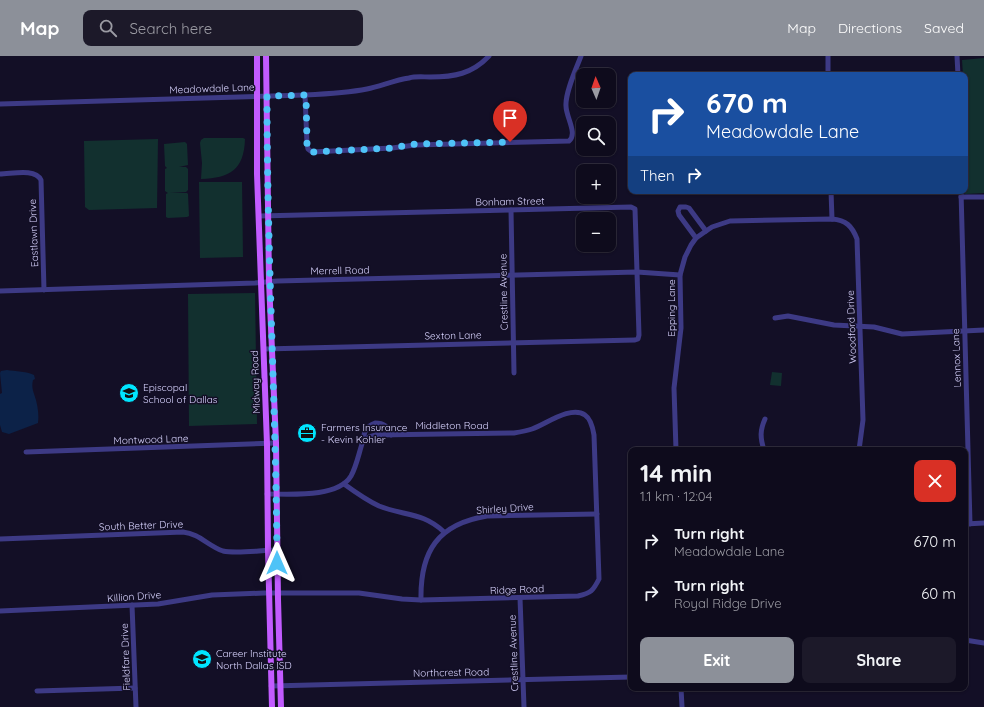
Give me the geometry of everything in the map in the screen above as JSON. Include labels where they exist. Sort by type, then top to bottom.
[{"type":"main road","name":"Midway Road","points":[[257,56],[259,216],[267,444],[272,707]]},
{"type":"main road","name":"Midway Road","points":[[266,56],[269,282],[275,407],[281,707]]},
{"type":"main road","points":[[266,407],[275,407]]},
{"type":"main road","points":[[271,663],[280,663]]},
{"type":"street","name":"Meadowdale Lane","points":[[0,104],[306,95],[348,92],[411,77],[456,76],[466,73],[481,64],[489,56]]},
{"type":"street","points":[[306,95],[307,144],[308,149],[312,152],[392,148],[415,144],[569,141],[572,139],[573,134],[566,112],[566,97],[581,56]]},
{"type":"street","points":[[828,56],[828,72]]},
{"type":"street","points":[[957,56],[958,72]]},
{"type":"street","name":"Eastlawn Drive","points":[[0,174],[32,173],[39,176],[41,180],[44,290]]},
{"type":"street","points":[[831,194],[832,218]]},
{"type":"street","points":[[961,194],[984,197]]},
{"type":"street","name":"Lennox Lane","points":[[961,194],[966,447]]},
{"type":"street","name":"Bonham Street","points":[[259,216],[631,207],[636,209],[639,335]]},
{"type":"street","points":[[696,238],[679,215],[678,211],[680,207],[689,208],[706,231]]},
{"type":"street","name":"Crestline Avenue","points":[[510,210],[514,373]]},
{"type":"street","name":"Epping Lane","points":[[676,447],[674,388],[681,328],[680,275],[688,250],[696,238],[712,227],[730,221],[832,218]]},
{"type":"street","name":"Woodford Drive","points":[[832,218],[845,222],[854,232],[857,239],[863,420],[860,447]]},
{"type":"street","name":"Merrell Road","points":[[0,291],[637,272],[680,275]]},
{"type":"street","points":[[775,318],[788,316],[834,325],[874,327],[902,334],[984,330]]},
{"type":"street","name":"Sexton Lane","points":[[264,349],[635,340],[638,339],[639,335]]},
{"type":"street","name":"Middleton Road","points":[[363,440],[376,435],[514,433],[532,429],[563,414],[571,412],[585,415],[589,421]]},
{"type":"street","points":[[763,447],[761,439],[761,428],[766,419]]},
{"type":"street","name":"Ridge Road","points":[[269,593],[359,593],[402,600],[520,598],[578,596],[588,594],[594,589],[599,579],[594,435],[589,421]]},
{"type":"street","points":[[267,494],[323,492],[334,489],[344,484],[351,476],[366,428],[375,423],[385,425],[390,430],[391,435]]},
{"type":"street","name":"Montwood Lane","points":[[26,452],[276,443]]},
{"type":"street","points":[[344,484],[369,501],[389,509],[429,520],[444,532]]},
{"type":"street","name":"Shirley Drive","points":[[421,600],[420,587],[422,571],[429,552],[444,532],[463,522],[487,516],[597,514]]},
{"type":"street","points":[[968,524],[984,523]]},
{"type":"street","name":"South Better Drive","points":[[0,538],[183,532],[196,535],[223,551],[277,550]]},
{"type":"street","name":"Killion Drive","points":[[0,611],[158,604],[212,595],[269,593]]},
{"type":"street","name":"Crestline Avenue","points":[[520,598],[524,707]]},
{"type":"street","name":"Fieldfare Drive","points":[[132,605],[136,707]]},
{"type":"street","points":[[968,640],[984,643]]},
{"type":"street","name":"Northcrest Road","points":[[271,686],[628,677]]},
{"type":"street","points":[[37,691],[135,688]]},
{"type":"street","points":[[681,691],[682,707]]},
{"type":"green space","points":[[984,58],[984,193],[968,194],[968,72],[963,72],[962,60]]},
{"type":"green space","points":[[204,138],[245,139],[242,158],[234,170],[220,177],[201,179],[202,163],[200,143]]},
{"type":"green space","points":[[158,139],[157,208],[89,210],[85,207],[84,141]]},
{"type":"green space","points":[[185,142],[187,144],[188,165],[179,167],[186,167],[188,169],[188,190],[186,192],[170,193],[188,194],[189,216],[168,218],[166,217],[166,194],[168,193],[165,191],[165,169],[167,168],[165,166],[164,144]]},
{"type":"green space","points":[[199,182],[242,182],[243,257],[200,258]]},
{"type":"green space","points":[[255,293],[257,424],[189,426],[188,294]]},
{"type":"green space","points":[[772,372],[782,373],[781,386],[770,385]]},
{"type":"water","points":[[7,370],[25,372],[34,375],[35,379],[32,383],[37,403],[38,415],[38,423],[9,434],[2,432],[0,425],[0,394],[2,393],[0,373],[1,371]]},
{"type":"place","name":"Episcopal School of Dallas","points":[[129,393]]},
{"type":"place","name":"Farmers Insurance - Kevin Kohler","points":[[307,433]]},
{"type":"place","name":"Career Institute North Dallas ISD","points":[[202,659]]},
{"type":"route","points":[[277,563],[276,443],[269,282],[267,96],[306,95],[307,144],[308,149],[312,152],[392,148],[415,144],[510,142]]}]
